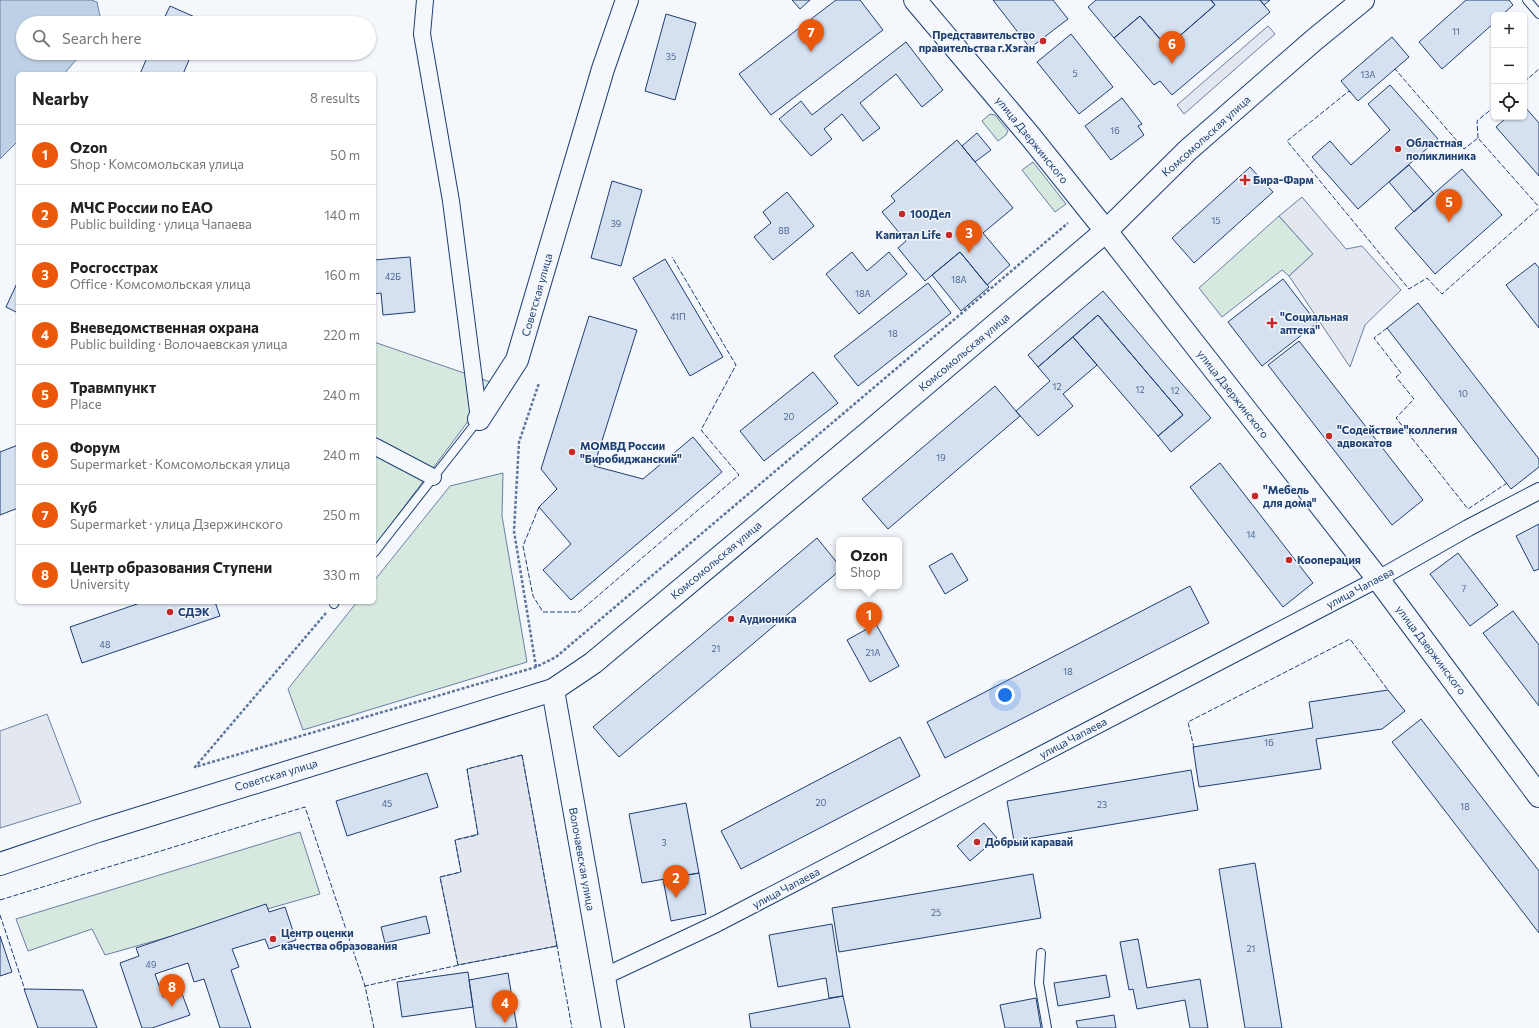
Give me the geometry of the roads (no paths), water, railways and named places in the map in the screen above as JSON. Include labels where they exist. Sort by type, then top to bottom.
[{"type":"main road","name":"Советская улица","points":[[479,419],[518,360],[603,69],[627,0]]},
{"type":"main road","name":"улица Дзержинского","points":[[915,0],[1030,136],[1106,231],[1378,579],[1539,796]]},
{"type":"main road","name":"Комсомольская улица","points":[[553,690],[593,663],[874,428],[1106,231],[1188,150],[1363,0]]},
{"type":"main road","name":"Советская улица","points":[[0,864],[113,827],[553,690]]},
{"type":"main road","name":"Волочаевская улица","points":[[553,690],[613,1028]]},
{"type":"street","points":[[425,0],[422,34],[451,201],[479,419]]},
{"type":"street","points":[[376,447],[433,477]]},
{"type":"street","name":"улица Чапаева","points":[[603,977],[729,918],[1378,579],[1468,528],[1539,491]]},
{"type":"lane","points":[[1527,0],[1539,14]]},
{"type":"lane","name":"Советская улица","points":[[376,550],[479,419]]},
{"type":"lane","points":[[1041,953],[1039,983],[1047,1028]]},
{"type":"water","points":[[0,0],[91,0],[97,2],[100,16],[16,16],[16,60],[76,60],[66,72],[16,72],[16,143],[0,159]]},
{"type":"place","name":"Представительство правительства г.Хэган","points":[[1043,41]]},
{"type":"place","name":"Куб","points":[[811,52]]},
{"type":"place","name":"Форум","points":[[1172,64]]},
{"type":"place","name":"Областная поликлиника","points":[[1398,149]]},
{"type":"place","name":"Бира-Фарм","points":[[1245,180]]},
{"type":"place","name":"100Дел","points":[[902,214]]},
{"type":"place","name":"Травмпункт","points":[[1449,222]]},
{"type":"place","name":"Капитал Life","points":[[949,235]]},
{"type":"place","name":"Росгосстрах","points":[[969,253]]},
{"type":"place","name":"\"Социальная аптека\"","points":[[1272,323]]},
{"type":"place","name":"\"Содействие\"коллегия адвокатов","points":[[1329,436]]},
{"type":"place","name":"МОМВД России \"Биробиджанский\"","points":[[572,452]]},
{"type":"place","name":"\"Мебель для дома\"","points":[[1255,496]]},
{"type":"place","name":"Кооперация","points":[[1289,560]]},
{"type":"place","name":"СДЭК","points":[[170,612]]},
{"type":"place","name":"Аудионика","points":[[731,619]]},
{"type":"place","name":"Ozon","points":[[869,635]]},
{"type":"place","name":"Добрый каравай","points":[[977,842]]},
{"type":"place","name":"МЧС России по ЕАО","points":[[676,898]]},
{"type":"place","name":"Центр оценки качества образования","points":[[273,939]]},
{"type":"place","name":"Центр образования Ступени","points":[[172,1007]]},
{"type":"place","name":"Вневедомственная охрана","points":[[505,1023]]}]
